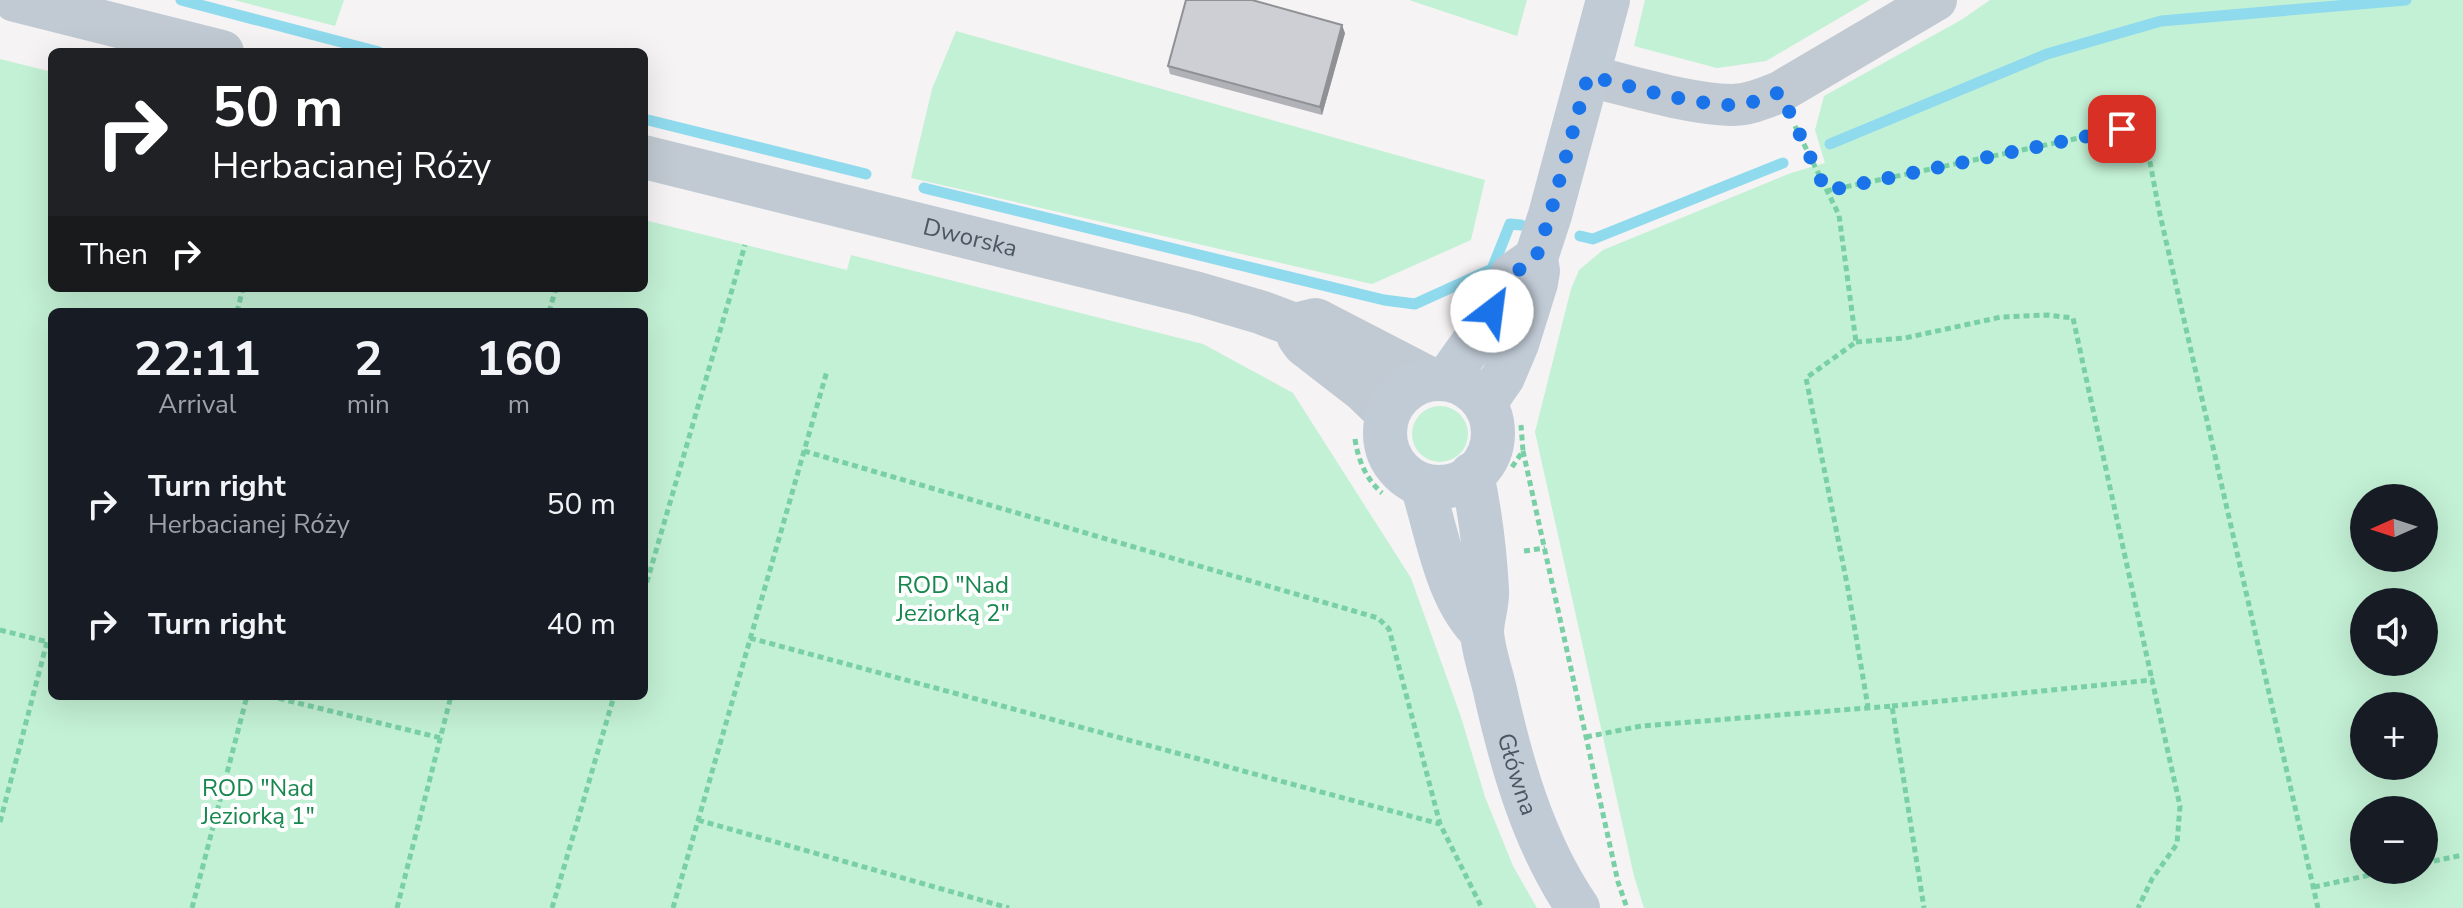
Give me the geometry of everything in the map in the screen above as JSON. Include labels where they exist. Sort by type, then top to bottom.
[{"type":"main road","points":[[1485,403],[1503,377],[1536,283],[1536,258],[1608,0]]},
{"type":"main road","points":[[1439,379],[1482,330],[1513,274],[1536,258]]},
{"type":"main road","points":[[1439,379],[1470,388],[1485,403],[1493,432],[1490,450],[1472,474],[1452,486],[1407,493],[1401,472],[1390,458],[1385,425],[1371,422],[1409,387],[1439,379]]},
{"type":"main road","name":"Główna","points":[[1472,474],[1487,590],[1482,632],[1505,739],[1518,779],[1563,886],[1578,908]]},
{"type":"main road","name":"Główna","points":[[1407,493],[1456,596],[1470,620],[1482,632]]},
{"type":"street","points":[[15,0],[206,48]]},
{"type":"street","points":[[1588,76],[1702,102],[1734,105],[1757,101],[1780,92],[1936,0]]},
{"type":"street","name":"Dworska","points":[[648,158],[1195,293],[1295,325],[1316,320],[1439,379]]},
{"type":"street","points":[[1295,325],[1304,344],[1352,381],[1371,422]]},
{"type":"path","points":[[1780,92],[1839,215],[1856,342]]},
{"type":"path","points":[[1826,191],[2122,129],[2146,141],[2162,226],[2318,908]]},
{"type":"path","points":[[648,578],[745,245]]},
{"type":"path","points":[[1868,707],[1806,378],[1856,342],[1905,338],[2001,317],[2047,315],[2073,318],[2180,806],[2177,844],[2152,879],[2138,908]]},
{"type":"path","points":[[673,908],[827,371]]},
{"type":"path","points":[[1371,422],[1356,445],[1362,466],[1372,484],[1407,493]]},
{"type":"path","points":[[804,451],[1378,618],[1389,629],[1440,824],[1482,908]]},
{"type":"path","points":[[1523,451],[1618,882],[1627,908]]},
{"type":"path","points":[[0,630],[48,642]]},
{"type":"path","points":[[750,638],[1440,824]]},
{"type":"path","points":[[0,822],[48,646]]},
{"type":"path","points":[[1586,737],[1641,726],[1892,706],[2152,680]]},
{"type":"path","points":[[192,908],[246,700]]},
{"type":"path","points":[[285,700],[441,738]]},
{"type":"path","points":[[397,908],[450,700]]},
{"type":"path","points":[[552,908],[613,700]]},
{"type":"path","points":[[1892,706],[1924,908]]},
{"type":"path","points":[[698,820],[1009,908]]},
{"type":"path","points":[[2438,860],[2463,855]]},
{"type":"path","points":[[2314,887],[2350,879]]},
{"type":"green space","points":[[234,0],[344,0],[335,26]]},
{"type":"green space","points":[[1409,0],[1527,0],[1517,36]]},
{"type":"green space","points":[[1645,0],[1870,0],[1766,61],[1717,68],[1634,46]]},
{"type":"green space","points":[[1990,0],[2463,0],[2463,908],[1644,908],[1634,876],[1535,432],[1571,289],[1579,270],[1603,250],[1791,173],[1825,163],[1815,130],[1824,96],[1961,20]]},
{"type":"green space","points":[[956,31],[1485,180],[1471,240],[1372,284],[911,178],[932,89]]},
{"type":"green space","name":"ROD \"Nad Jeziorką 2\"","points":[[0,59],[48,71],[48,292],[648,292],[648,221],[847,270],[851,255],[1203,344],[1293,393],[1411,578],[1461,717],[1485,797],[1513,866],[1537,908],[0,908]]},
{"type":"green space","points":[[1440,406],[1459,415],[1468,434],[1459,453],[1440,462],[1421,453],[1412,434],[1421,415]]},
{"type":"building","points":[[1186,0],[1252,0],[1342,25],[1320,107],[1168,66]]},
{"type":"waterway","points":[[181,0],[364,48]]},
{"type":"waterway","points":[[1830,144],[2047,54],[2161,21],[2406,0]]},
{"type":"waterway","points":[[648,120],[866,174]]},
{"type":"waterway","points":[[1580,236],[1593,239],[1783,163]]},
{"type":"waterway","points":[[924,188],[1384,300],[1415,304],[1492,269],[1510,224],[1521,225]]},
{"type":"route","points":[[1492,311],[1513,274],[1536,258],[1588,76],[1702,102],[1734,105],[1757,101],[1780,92],[1826,191],[2122,129]]},
{"type":"park label","name":"ROD \"Nad Jeziorką 1\"","points":[[258,802]]}]
